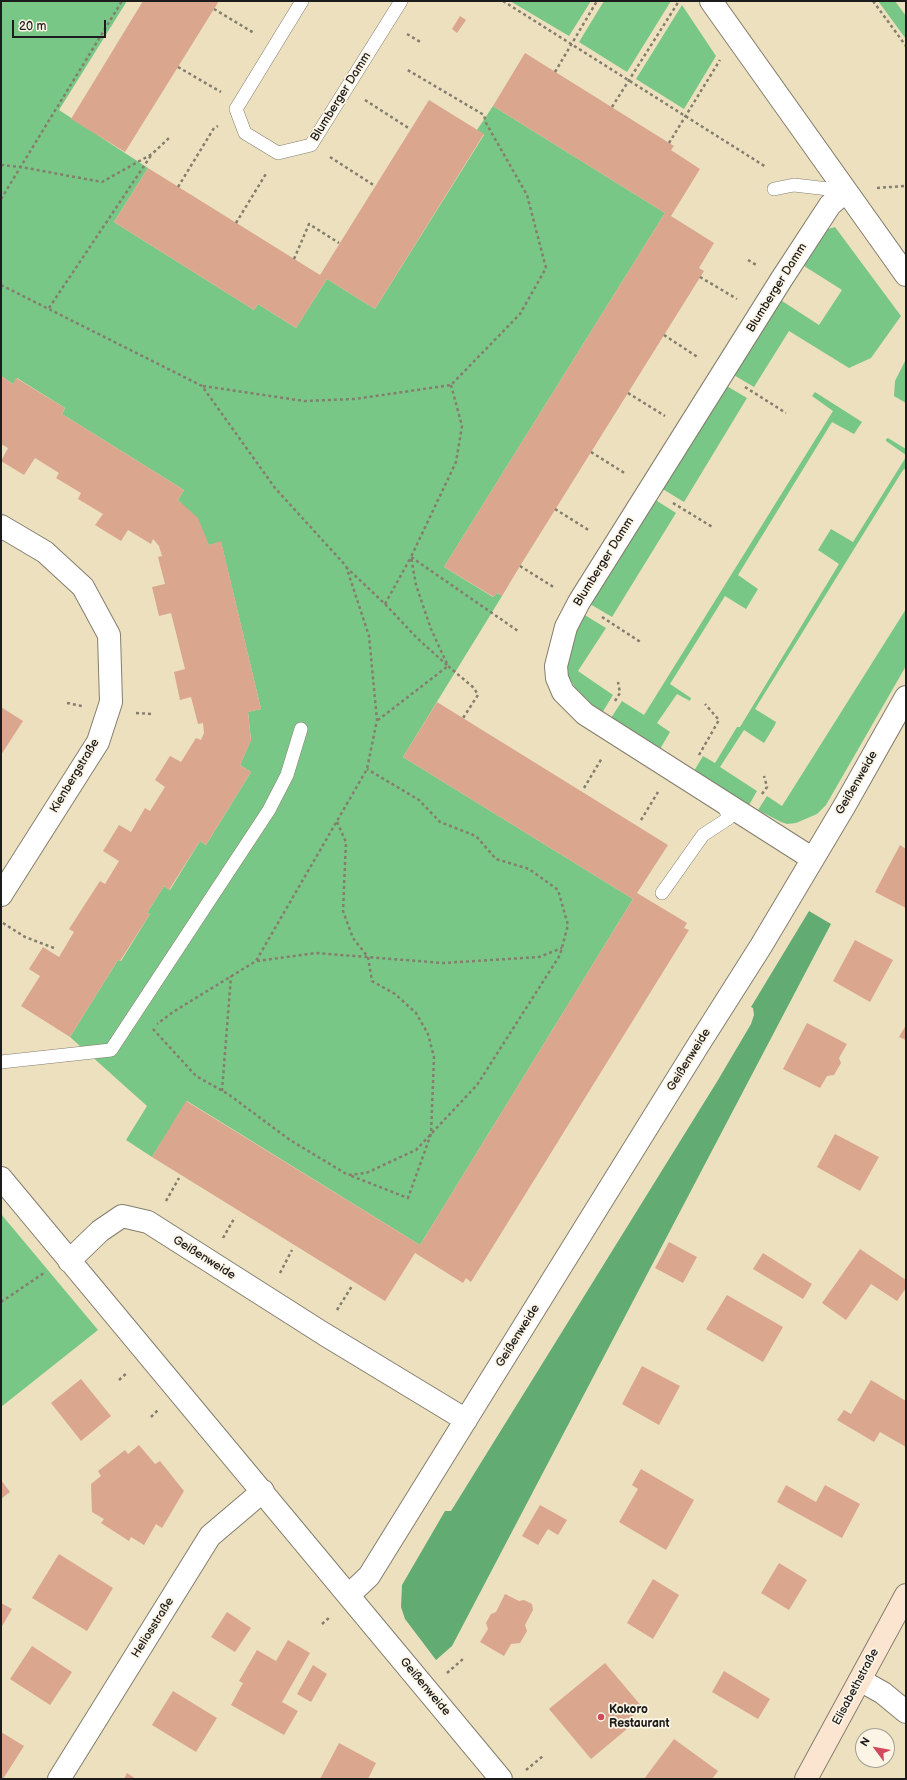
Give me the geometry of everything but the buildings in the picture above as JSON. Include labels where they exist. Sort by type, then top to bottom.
[{"type":"street","points":[[711,1],[906,275]]},
{"type":"street","name":"Blumberger Damm","points":[[813,859],[585,714],[563,692],[557,678],[556,666],[566,627],[579,602],[830,205],[846,191]]},
{"type":"street","name":"Kienbergstraße","points":[[1,526],[45,552],[83,587],[109,636],[111,702],[98,742],[2,893]]},
{"type":"street","name":"Geißenweide","points":[[349,1595],[369,1576],[704,1035],[761,946],[906,697]]},
{"type":"street","name":"Geißenweide","points":[[1,1178],[263,1491],[501,1779]]},
{"type":"street","name":"Geißenweide","points":[[69,1261],[100,1231],[122,1216],[148,1222],[324,1334],[466,1420]]},
{"type":"street","name":"Heliosstraße","points":[[59,1779],[210,1536],[263,1491]]},
{"type":"street","name":"Elisabethstraße","points":[[806,1779],[906,1595]]},
{"type":"street","points":[[860,1680],[883,1692],[906,1712]]},
{"type":"lane","points":[[278,153],[246,133],[236,109],[302,1]]},
{"type":"lane","name":"Blumberger Damm","points":[[278,153],[311,145],[401,1]]},
{"type":"lane","points":[[774,189],[794,185],[846,191]]},
{"type":"lane","points":[[1,1062],[111,1050],[269,810],[287,774],[301,729]]},
{"type":"lane","points":[[662,893],[703,835],[729,818],[721,800]]},
{"type":"path","points":[[1,199],[122,1]]},
{"type":"path","points":[[503,1],[794,185]]},
{"type":"path","points":[[555,72],[597,1]]},
{"type":"path","points":[[612,107],[679,1]]},
{"type":"path","points":[[873,1],[906,46]]},
{"type":"path","points":[[214,9],[275,46]]},
{"type":"path","points":[[669,142],[723,55]]},
{"type":"path","points":[[178,67],[239,103]]},
{"type":"path","points":[[1,285],[202,386],[304,401],[355,399],[451,385],[520,314],[546,268],[527,195],[486,123],[484,115],[406,69]]},
{"type":"path","points":[[346,88],[410,129]]},
{"type":"path","points":[[178,187],[214,128],[239,117]]},
{"type":"path","points":[[49,308],[152,154],[169,138]]},
{"type":"path","points":[[311,145],[375,186]]},
{"type":"path","points":[[236,222],[278,153]]},
{"type":"path","points":[[1,165],[21,166],[102,182],[152,154]]},
{"type":"path","points":[[294,259],[309,224],[339,243]]},
{"type":"path","points":[[700,277],[761,313]]},
{"type":"path","points":[[385,604],[411,557],[456,462],[462,426],[451,385]]},
{"type":"path","points":[[202,386],[275,488],[346,566],[385,604],[416,638],[474,688],[478,695],[463,718]]},
{"type":"path","points":[[628,393],[688,430]]},
{"type":"path","points":[[555,509],[614,546]]},
{"type":"path","points":[[411,557],[518,631]]},
{"type":"path","points":[[411,557],[416,585],[432,629],[448,666]]},
{"type":"path","points":[[256,961],[367,769],[377,720],[369,636],[346,566]]},
{"type":"path","points":[[377,720],[448,666]]},
{"type":"path","points":[[685,777],[719,720],[705,704]]},
{"type":"path","points":[[584,788],[617,734]]},
{"type":"path","points":[[348,1174],[366,1172],[416,1150],[477,1085],[560,955],[568,925],[558,890],[529,869],[496,859],[476,836],[440,822],[419,800],[367,769]]},
{"type":"path","points":[[152,1028],[196,1076],[222,1091],[290,1140],[348,1174],[408,1198],[431,1134],[434,1057],[428,1034],[416,1012],[396,994],[372,981],[368,957],[354,938],[343,911],[346,842],[337,821]]},
{"type":"path","points":[[1,921],[24,937],[54,948]]},
{"type":"path","points":[[111,1050],[126,1049],[173,1012],[256,961],[316,953],[443,963],[539,957],[562,948]]},
{"type":"path","points":[[222,1091],[231,976]]},
{"type":"path","points":[[164,1204],[179,1178]]},
{"type":"path","points":[[222,1240],[235,1217]]},
{"type":"path","points":[[279,1275],[292,1250]]},
{"type":"path","points":[[1,1302],[47,1271]]},
{"type":"path","points":[[337,1311],[352,1286]]},
{"type":"path","points":[[444,1676],[463,1659]]},
{"type":"path","points":[[523,1773],[543,1756]]},
{"type":"green space","points":[[1,1],[127,1],[59,110],[148,168],[114,222],[254,310],[258,304],[296,328],[327,279],[375,309],[484,135],[477,130],[493,106],[665,213],[444,567],[493,597],[497,593],[502,596],[403,757],[633,899],[420,1245],[187,1101],[152,1157],[126,1140],[147,1106],[70,1037],[118,960],[121,961],[150,914],[147,913],[164,886],[170,890],[200,841],[206,845],[251,772],[240,765],[251,740],[248,712],[261,709],[221,542],[209,545],[178,500],[184,490],[62,414],[65,408],[17,378],[13,384],[1,376]]},
{"type":"green space","points":[[510,1],[591,1],[569,36]]},
{"type":"green space","points":[[604,1],[671,1],[627,72],[579,42]]},
{"type":"green space","points":[[878,1],[895,1],[906,16],[906,39]]},
{"type":"green space","points":[[682,5],[716,56],[684,109],[636,79]]},
{"type":"green space","points":[[835,227],[901,316],[871,358],[849,368],[789,331],[754,387],[732,374],[779,299],[819,325],[842,290],[801,264],[825,230]]},
{"type":"green space","points":[[906,359],[906,403],[894,396],[895,381]]},
{"type":"green space","points":[[725,385],[747,398],[684,502],[661,488]]},
{"type":"green space","points":[[815,392],[862,422],[854,434],[832,422],[738,575],[758,589],[746,609],[725,596],[670,684],[691,698],[690,701],[677,694],[657,723],[670,732],[660,749],[611,718],[622,701],[644,715],[833,411],[812,396]]},
{"type":"green space","points":[[888,438],[906,449],[906,455],[886,441]]},
{"type":"green space","points":[[906,457],[906,468],[903,470],[755,709],[776,722],[775,725],[764,743],[744,730],[720,767],[757,791],[749,805],[694,771],[703,756],[715,763],[737,727],[740,727],[839,564],[818,550],[831,529],[853,542]]},
{"type":"green space","points":[[654,499],[676,513],[612,617],[590,604]]},
{"type":"green space","points":[[906,609],[906,666],[826,805],[817,814],[796,823],[787,824],[758,810],[767,796],[782,806]]},
{"type":"green space","points":[[583,614],[606,628],[578,671],[613,695],[602,713],[580,696],[567,674],[567,653]]},
{"type":"green space","points":[[809,911],[831,924],[452,1646],[436,1660],[405,1619],[401,1607],[402,1585],[445,1511],[451,1511],[718,1080],[751,1024],[754,1015],[753,1008],[751,1007]]},
{"type":"green space","points":[[1,1214],[98,1330],[1,1407]]},
{"type":"place","name":"Kokoro Restaurant","points":[[601,1717]]}]
